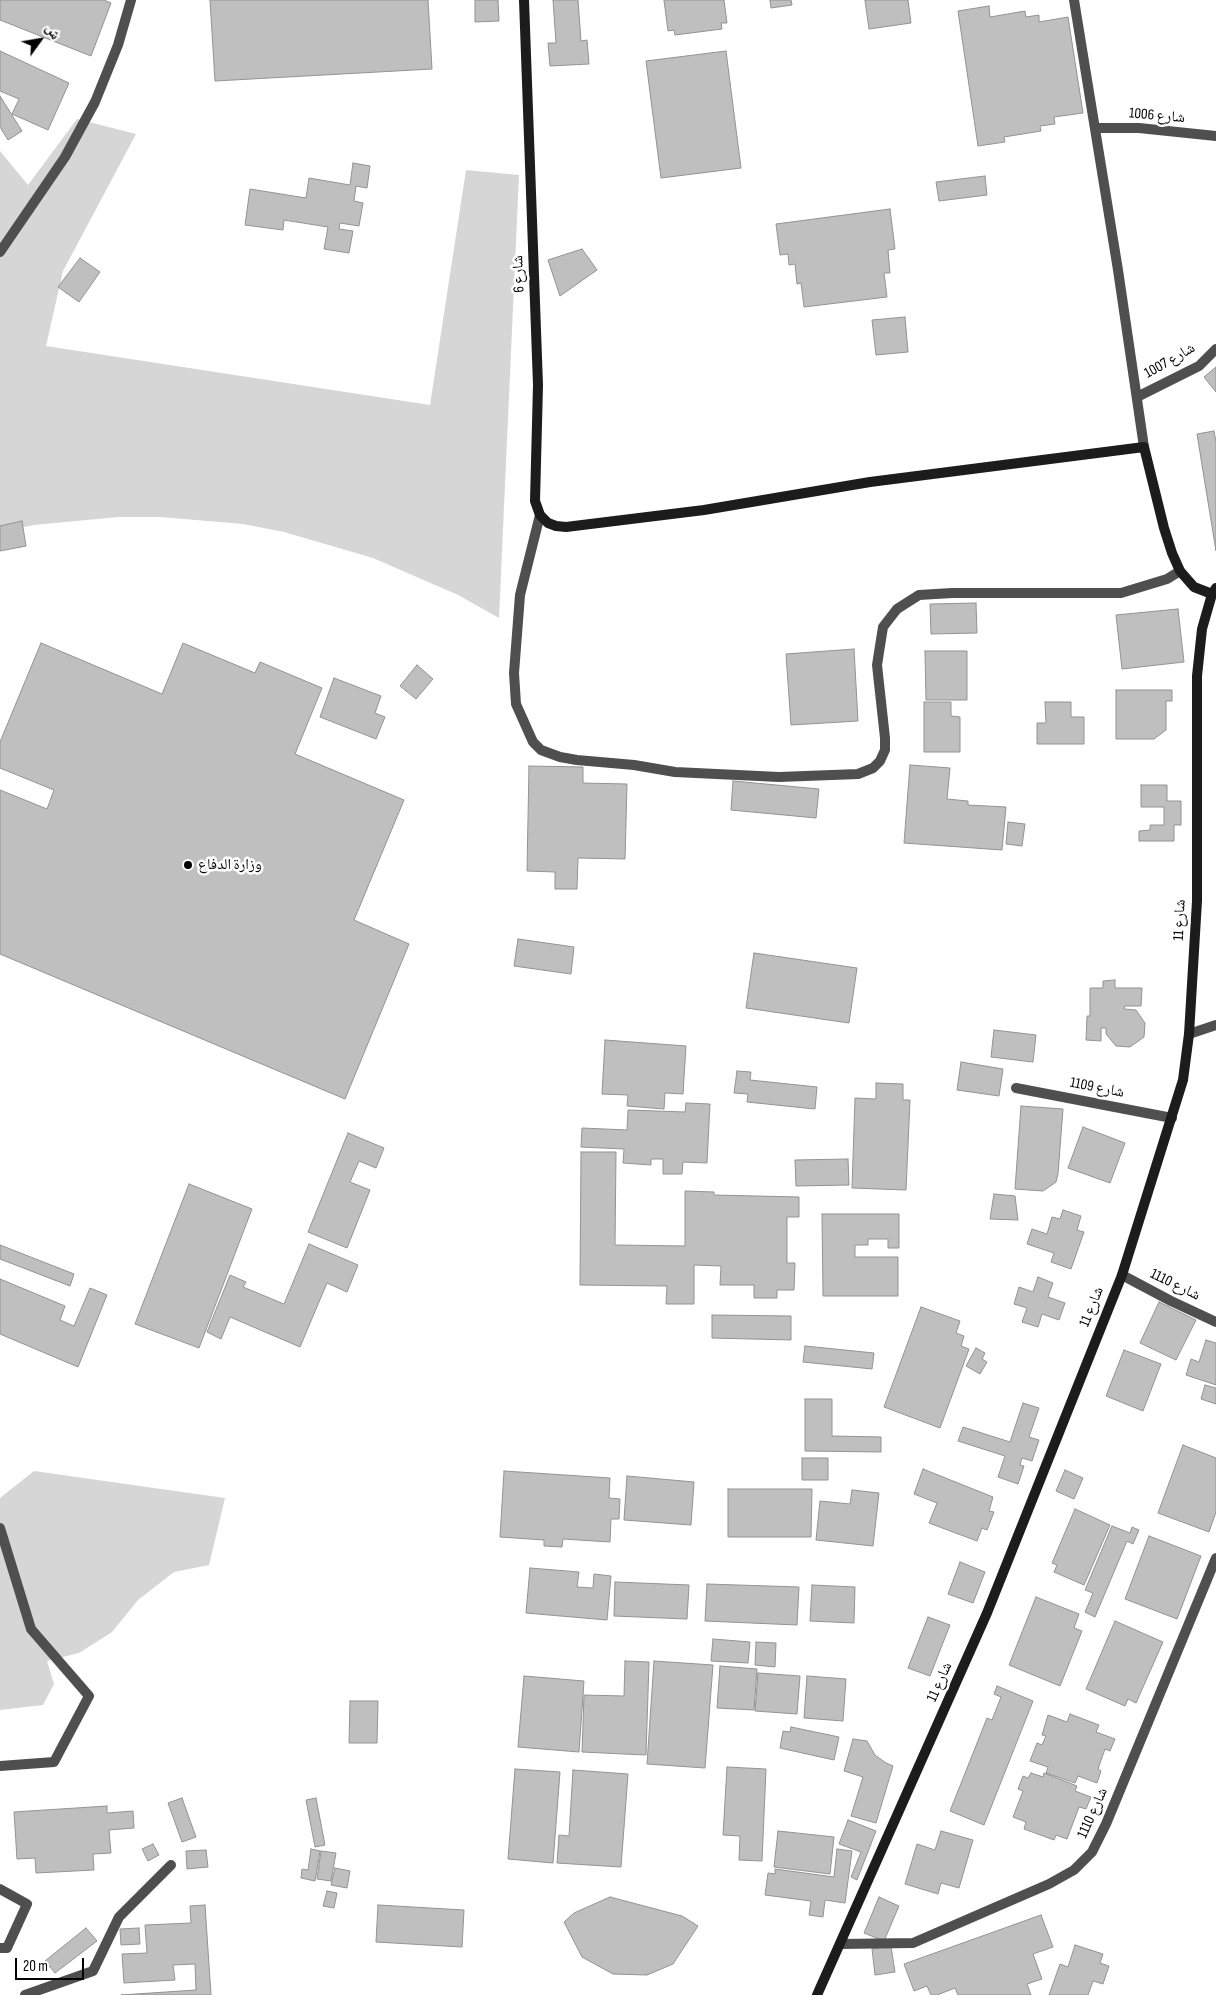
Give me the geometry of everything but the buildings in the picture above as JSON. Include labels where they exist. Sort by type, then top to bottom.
[{"type":"street","points":[[0,252],[65,157],[95,102],[118,46],[131,0]]},
{"type":"street","name":"شارع 6","points":[[524,0],[538,385],[535,501],[540,515]]},
{"type":"street","points":[[1074,0],[1138,397],[1144,447],[1164,528],[1180,571],[1194,586],[1214,591]]},
{"type":"street","name":"شارع 1006","points":[[1095,128],[1139,128],[1216,136]]},
{"type":"street","name":"شارع 1007","points":[[1138,397],[1198,366],[1216,349]]},
{"type":"street","points":[[540,515],[548,523],[566,527],[704,510],[870,482],[1144,447]]},
{"type":"street","points":[[540,515],[520,595],[514,673],[516,704],[533,742],[541,750],[560,757],[634,765],[675,772],[780,777],[858,774],[873,768],[880,761],[885,750],[877,665],[883,627],[896,608],[919,595],[952,593],[1121,593],[1167,579],[1180,571]]},
{"type":"street","name":"شارع 11","points":[[817,1995],[987,1613],[1122,1275],[1183,1080],[1189,1034],[1197,902],[1197,676],[1202,629],[1214,591]]},
{"type":"street","points":[[1189,1034],[1216,1025]]},
{"type":"street","name":"شارع 1109","points":[[1016,1088],[1172,1118]]},
{"type":"street","name":"شارع 1110","points":[[1122,1275],[1216,1322]]},
{"type":"street","points":[[0,1528],[31,1629],[88,1696],[54,1762],[0,1766]]},
{"type":"street","name":"شارع 1110","points":[[840,1944],[913,1943],[1049,1884],[1074,1870],[1092,1852],[1106,1824],[1216,1558]]},
{"type":"street","points":[[25,1995],[93,1972],[119,1918],[171,1865]]},
{"type":"street","points":[[0,1889],[27,1904],[7,1948],[0,1948]]},
{"type":"shaded area","points":[[77,119],[136,134],[63,271],[46,346],[430,405],[466,170],[519,175],[499,618],[458,595],[373,558],[284,532],[243,524],[160,517],[118,517],[34,525],[0,532],[0,151],[28,185]]},
{"type":"shaded area","points":[[34,1471],[225,1498],[209,1565],[174,1572],[138,1600],[112,1632],[79,1653],[47,1661],[54,1684],[43,1705],[0,1710],[0,1498]]},
{"type":"place","name":"وزارة الدفاع","points":[[188,865]]}]
